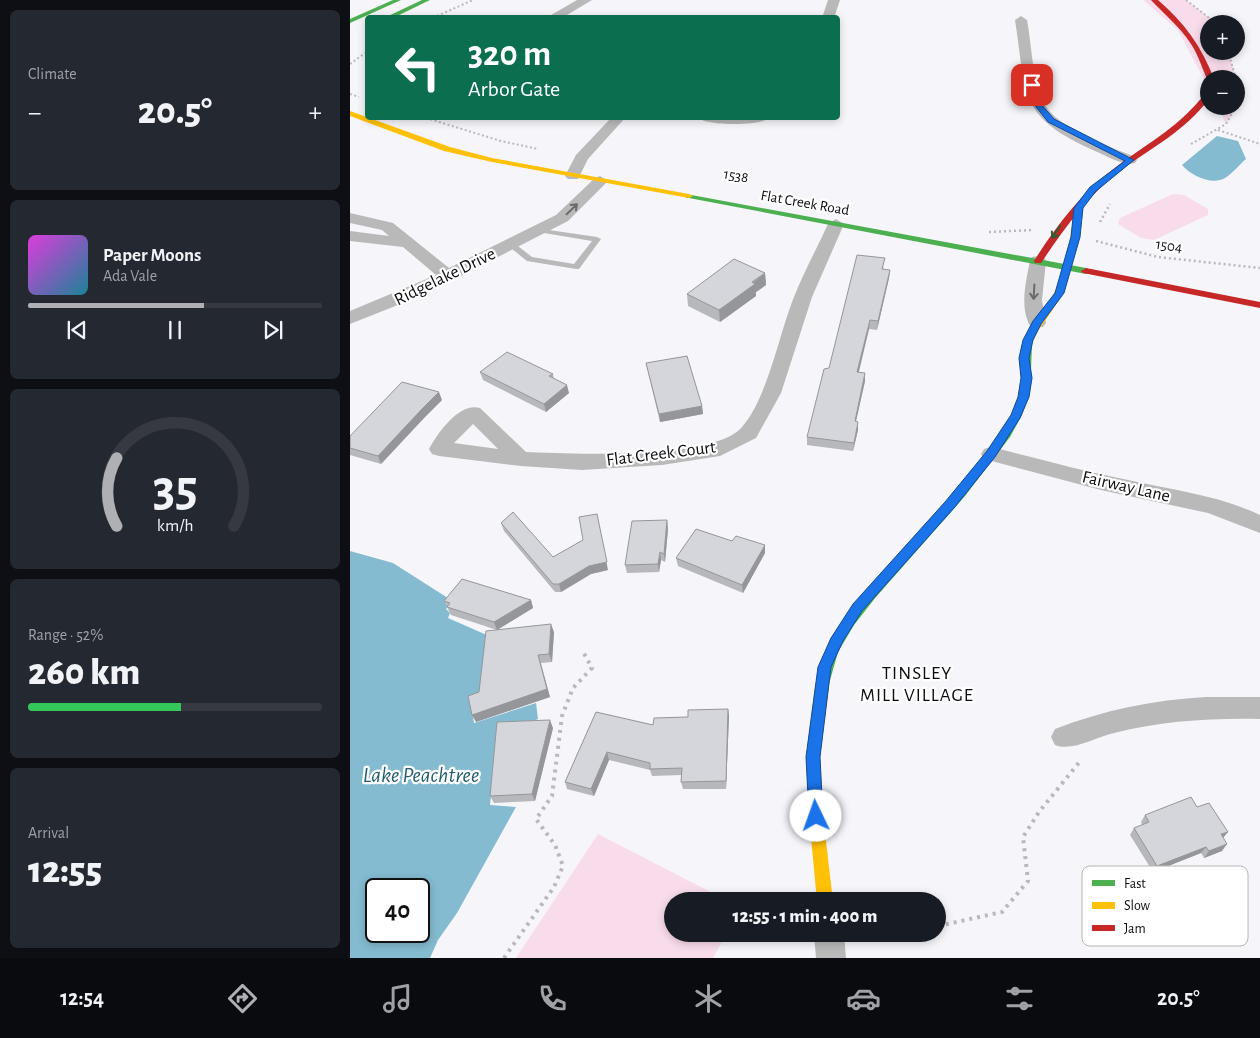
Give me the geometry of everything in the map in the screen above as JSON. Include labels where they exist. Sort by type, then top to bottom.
[{"type":"street","points":[[350,21],[398,0]]},
{"type":"street","points":[[394,15],[427,0]]},
{"type":"street","points":[[558,15],[586,0]]},
{"type":"street","points":[[829,15],[834,0]]},
{"type":"street","points":[[1154,0],[1188,30],[1198,44],[1208,70]]},
{"type":"street","points":[[1021,20],[1032,85],[1037,103],[1042,112],[1066,130],[1130,160]]},
{"type":"street","points":[[350,34],[365,27]]},
{"type":"street","points":[[1037,323],[1033,311],[1034,285],[1038,261],[1056,232],[1079,208],[1093,189],[1130,160],[1187,123],[1200,108]]},
{"type":"street","name":"Flat Creek Road","points":[[350,113],[365,119]]},
{"type":"street","name":"Flat Creek Road","points":[[369,120],[447,149],[577,177],[1038,261],[1065,268],[1260,305]]},
{"type":"street","points":[[577,177],[581,158],[616,120]]},
{"type":"street","name":"Ridgelake Drive","points":[[538,230],[546,215],[577,177]]},
{"type":"street","name":"Ridgelake Drive","points":[[350,318],[373,311],[448,276],[562,218],[600,181]]},
{"type":"street","points":[[824,892],[816,816],[813,757],[825,667],[838,638],[858,608],[950,505],[991,454],[1016,416],[1024,397],[1027,378],[1024,358],[1028,340],[1037,323],[1060,293],[1065,268],[1075,237],[1079,208]]},
{"type":"street","points":[[350,218],[386,226],[448,276]]},
{"type":"street","name":"Flat Creek Court","points":[[521,459],[582,462],[662,458],[720,449],[749,434],[771,393],[803,298],[836,224]]},
{"type":"street","points":[[350,236],[408,243]]},
{"type":"street","name":"Fairway Lane","points":[[991,454],[1116,486],[1194,502],[1230,513],[1260,526]]},
{"type":"street","points":[[1064,737],[1116,720],[1159,712],[1234,707],[1260,708]]},
{"type":"street","points":[[830,942],[831,958]]},
{"type":"lane","points":[[511,245],[530,259],[576,267],[596,240],[538,230]]},
{"type":"path","points":[[439,15],[473,0]]},
{"type":"path","points":[[1186,0],[1205,15]]},
{"type":"path","points":[[350,64],[365,53]]},
{"type":"path","points":[[433,120],[501,141],[581,158]]},
{"type":"path","points":[[1217,130],[1260,144]]},
{"type":"path","points":[[984,232],[1034,230],[1056,232]]},
{"type":"path","name":"1504","points":[[1075,237],[1158,257],[1260,268]]},
{"type":"path","points":[[504,958],[554,888],[563,866],[555,846],[536,820],[552,796],[562,716],[573,688],[592,668],[582,650]]},
{"type":"path","points":[[946,925],[977,920],[1002,912],[1016,898],[1028,881],[1023,837],[1039,812],[1080,760]]},
{"type":"shaded area","points":[[1143,0],[1186,0],[1205,15],[1200,15],[1200,60],[1231,60],[1233,70],[1200,70],[1200,72],[1178,30]]},
{"type":"shaded area","points":[[1222,115],[1231,115],[1226,124]]},
{"type":"shaded area","points":[[1173,194],[1184,195],[1208,209],[1208,215],[1154,240],[1141,238],[1118,224],[1120,218]]},
{"type":"shaded area","points":[[598,834],[711,892],[664,892],[664,942],[722,942],[713,958],[516,958]]},
{"type":"water","points":[[1217,136],[1238,141],[1246,159],[1230,174],[1220,180],[1208,180],[1196,176],[1182,165]]},
{"type":"water","name":"Lake Peachtree","points":[[350,551],[393,563],[451,600],[446,609],[450,613],[448,618],[489,636],[503,668],[471,702],[474,723],[536,703],[538,719],[497,736],[490,805],[516,807],[457,913],[438,940],[430,958],[350,958]]},
{"type":"building","points":[[857,255],[885,258],[882,269],[890,270],[878,321],[870,320],[857,372],[865,373],[855,421],[858,422],[854,443],[807,437],[824,369],[829,368]]},
{"type":"building","points":[[734,259],[765,273],[752,282],[755,284],[719,310],[687,294]]},
{"type":"building","points":[[507,352],[553,374],[549,376],[567,385],[544,404],[480,372]]},
{"type":"building","points":[[687,356],[702,406],[659,414],[646,363]]},
{"type":"building","points":[[402,382],[439,392],[378,456],[350,448],[350,436]]},
{"type":"building","points":[[513,512],[553,557],[583,540],[579,517],[597,514],[607,562],[589,566],[559,584],[553,584],[501,523]]},
{"type":"building","points":[[667,520],[664,554],[660,552],[658,564],[625,565],[632,521]]},
{"type":"building","points":[[696,529],[732,541],[736,536],[765,545],[742,585],[676,558]]},
{"type":"building","points":[[462,579],[531,600],[494,622],[447,607],[450,603],[444,601]]},
{"type":"building","points":[[551,624],[549,654],[538,655],[547,689],[472,715],[468,696],[479,692],[486,631]]},
{"type":"building","points":[[728,709],[726,781],[681,782],[682,768],[650,769],[650,763],[607,752],[591,789],[565,782],[596,712],[653,725],[654,718],[688,717],[688,710]]},
{"type":"building","points":[[550,720],[532,794],[490,796],[497,722]]},
{"type":"building","points":[[1191,797],[1197,807],[1209,803],[1228,832],[1221,834],[1227,844],[1209,851],[1206,847],[1157,866],[1134,828],[1149,822],[1145,815]]},
{"type":"traffic: fast","points":[[350,21],[398,0]]},
{"type":"traffic: fast","points":[[394,15],[427,0]]},
{"type":"traffic: fast","points":[[689,196],[1086,271]]},
{"type":"traffic: fast","points":[[822,687],[832,652],[840,636],[860,607],[961,493],[1006,434],[1017,415],[1025,393],[1027,384],[1027,345]]},
{"type":"traffic: slow","points":[[350,113],[365,119]]},
{"type":"traffic: slow","points":[[369,120],[447,149],[492,160],[689,196]]},
{"type":"traffic: slow","points":[[1027,345],[1029,337],[1056,299],[1063,282],[1072,251],[1079,208]]},
{"type":"traffic: slow","points":[[822,687],[813,757],[816,816],[824,892]]},
{"type":"traffic: jam","points":[[1154,0],[1189,35],[1207,70]]},
{"type":"traffic: jam","points":[[1038,261],[1064,223],[1095,189],[1118,169],[1179,127],[1200,106]]},
{"type":"traffic: jam","points":[[1086,271],[1260,305]]},
{"type":"district","name":"TINSLEY MILL VILLAGE","points":[[917,684]]},
{"type":"route","points":[[816,816],[813,757],[825,667],[838,638],[858,608],[950,505],[991,454],[1016,416],[1024,397],[1027,378],[1024,358],[1028,340],[1037,323],[1060,293],[1065,268],[1075,237],[1079,208],[1093,189],[1130,160],[1066,130],[1051,120],[1042,112],[1037,103],[1032,85]]}]
